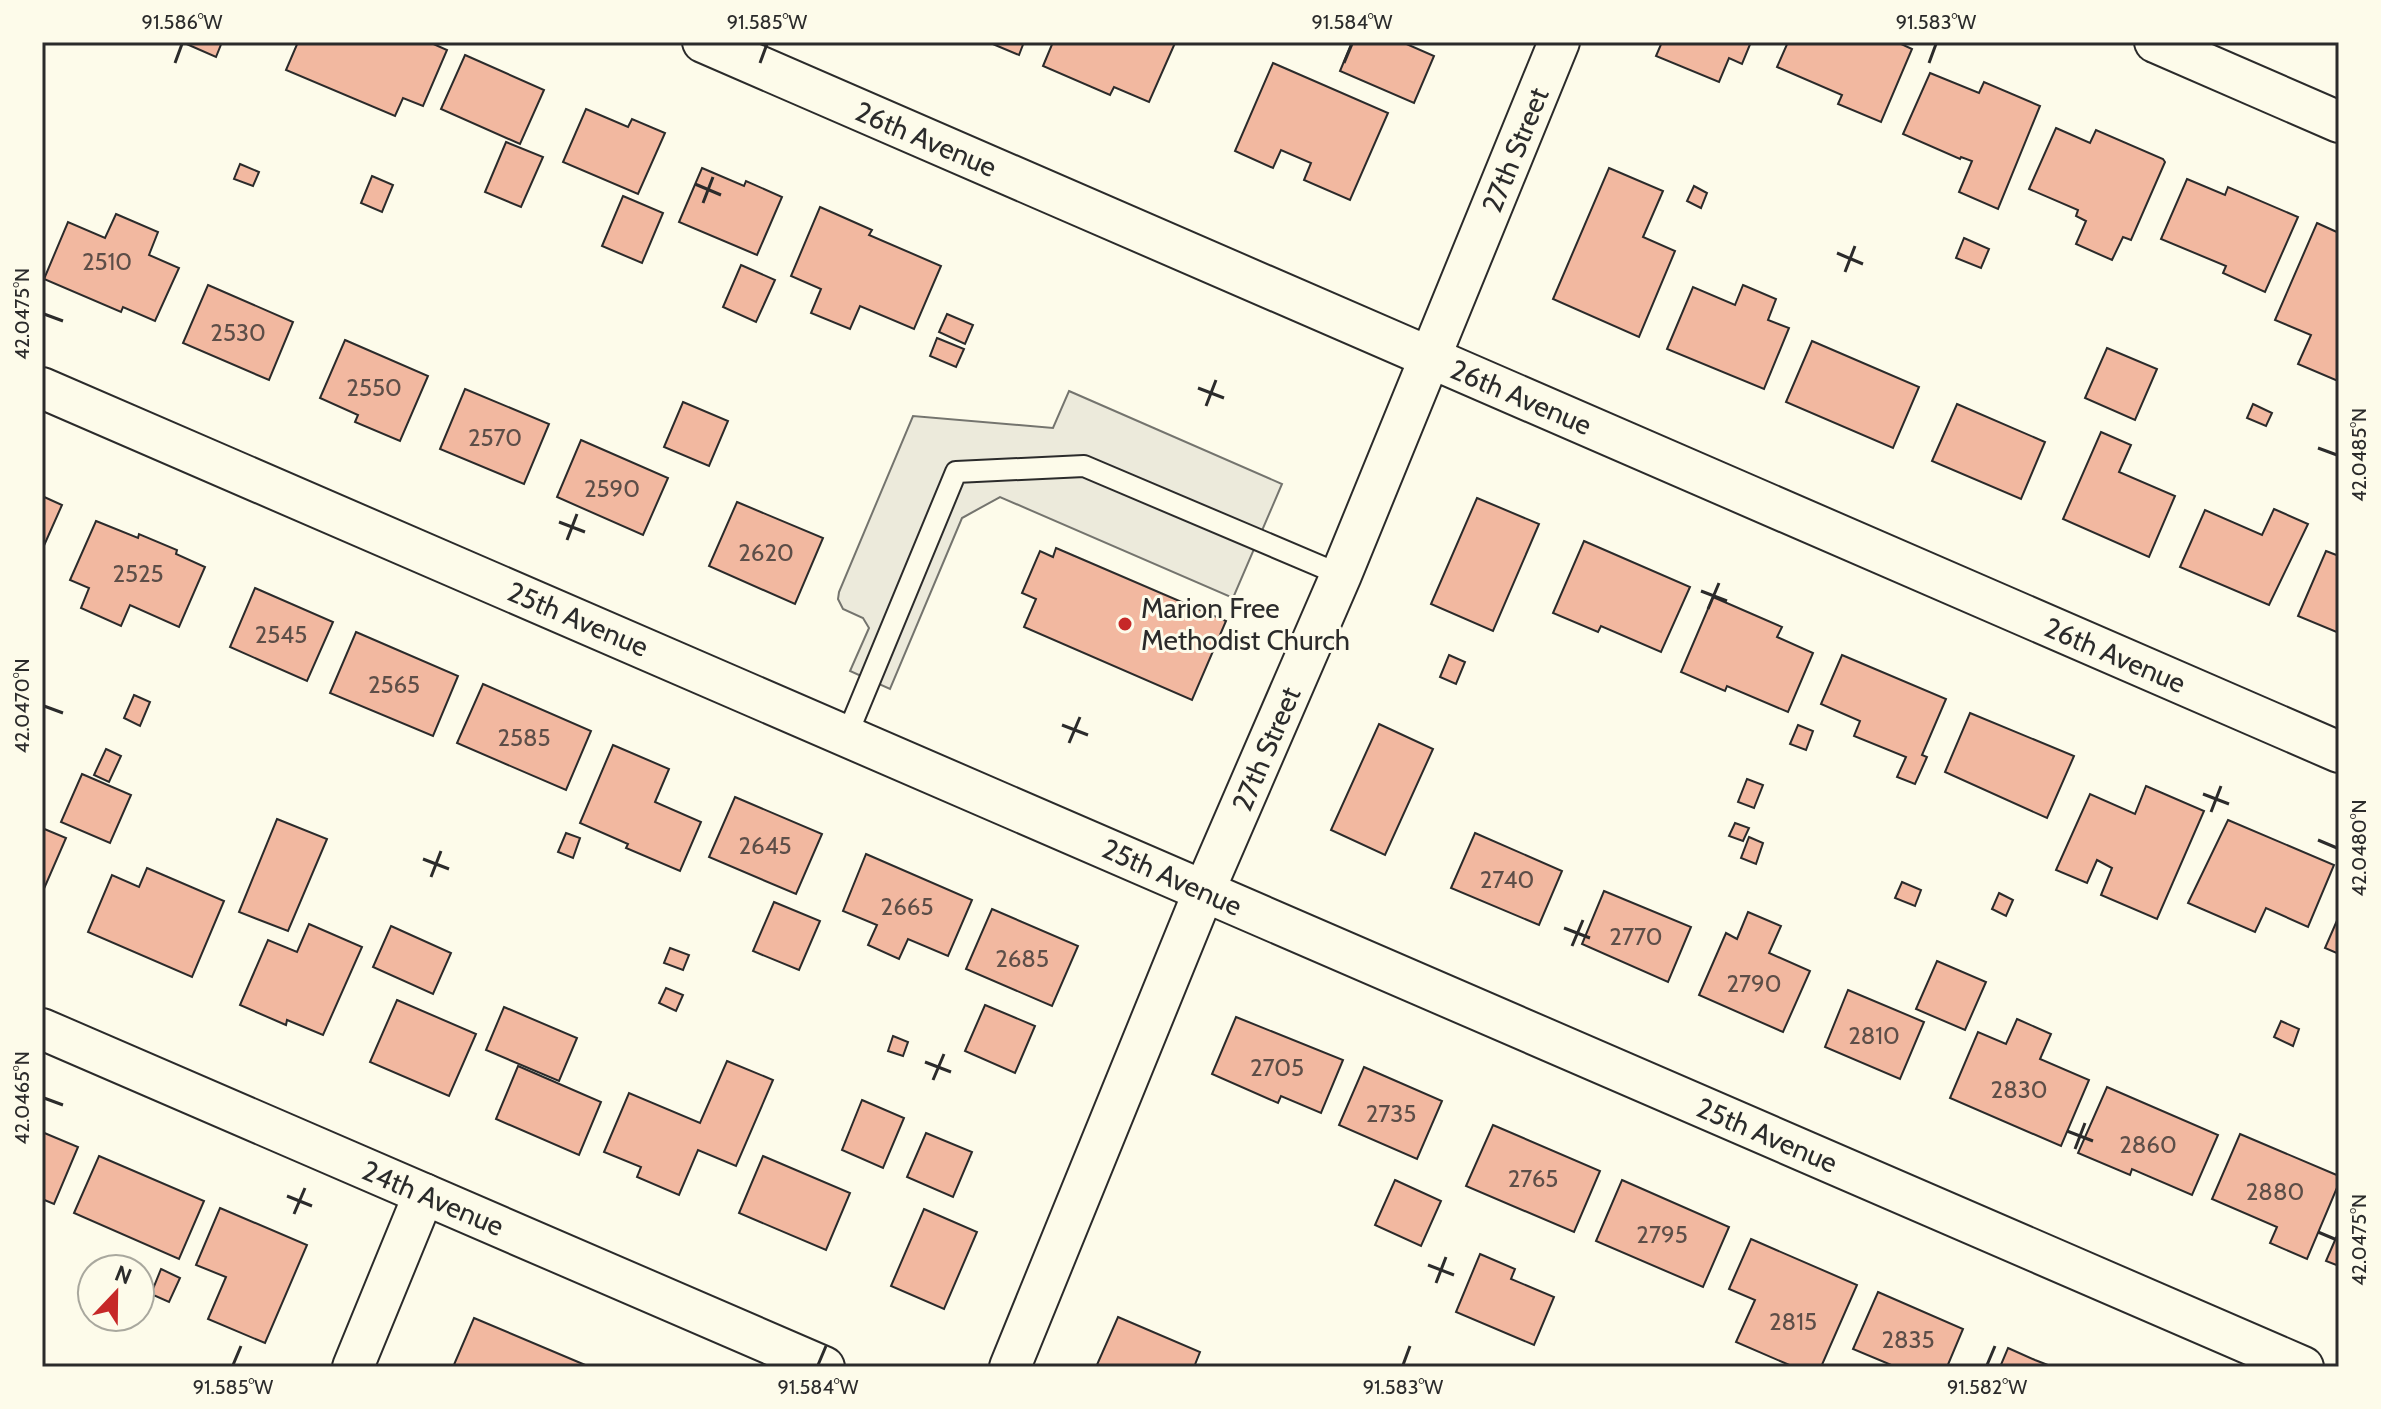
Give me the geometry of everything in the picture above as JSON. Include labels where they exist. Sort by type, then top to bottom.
[{"type":"street","name":"26th Avenue","points":[[703,42],[2339,752]]},
{"type":"street","name":"27th Street","points":[[1010,1367],[1204,891],[1341,575],[1559,42]]},
{"type":"street","points":[[2155,42],[2339,122]]},
{"type":"street","name":"25th Avenue","points":[[42,388],[2303,1367]]},
{"type":"street","name":"24th Avenue","points":[[42,1029],[824,1367]]},
{"type":"street","points":[[353,1367],[424,1194]]},
{"type":"lane","points":[[847,735],[956,472],[1084,466],[1341,575]]},
{"type":"shaded area","points":[[1069,391],[1282,484],[1233,598],[1000,497],[962,518],[890,689],[850,671],[869,628],[863,618],[843,609],[838,599],[839,592],[913,416],[1053,428]]},
{"type":"building","points":[[182,42],[222,42],[216,57]]},
{"type":"building","points":[[298,42],[429,42],[447,50],[423,106],[403,98],[395,116],[286,70]]},
{"type":"building","points":[[988,42],[1024,42],[1019,55]]},
{"type":"building","points":[[1053,42],[1175,43],[1149,102],[1114,87],[1110,95],[1043,66]]},
{"type":"building","points":[[1352,42],[1402,42],[1434,56],[1414,103],[1340,71]]},
{"type":"building","points":[[1662,42],[1751,42],[1742,64],[1729,58],[1719,82],[1656,56]]},
{"type":"building","points":[[1788,42],[1897,42],[1912,49],[1881,122],[1838,104],[1842,95],[1777,67]]},
{"type":"building","points":[[465,55],[544,90],[520,144],[441,109]]},
{"type":"building","points":[[1273,63],[1388,113],[1350,200],[1304,180],[1311,163],[1281,150],[1273,168],[1235,151]]},
{"type":"building","points":[[1930,73],[1979,93],[1984,82],[2040,106],[1998,209],[1959,192],[1972,161],[1960,159],[1903,134]]},
{"type":"building","points":[[586,109],[628,127],[632,119],[665,133],[638,194],[563,162]]},
{"type":"building","points":[[2056,128],[2090,143],[2096,130],[2165,162],[2131,240],[2123,237],[2112,260],[2076,244],[2086,221],[2076,216],[2078,210],[2029,189]]},
{"type":"building","points":[[506,142],[543,157],[521,207],[485,192]]},
{"type":"building","points":[[240,164],[259,172],[253,186],[234,179]]},
{"type":"building","points":[[702,168],[744,186],[746,181],[782,197],[757,255],[679,222]]},
{"type":"building","points":[[1609,168],[1663,191],[1643,237],[1675,251],[1639,337],[1553,299]]},
{"type":"building","points":[[372,176],[393,185],[382,212],[361,203]]},
{"type":"building","points":[[2187,179],[2225,195],[2228,187],[2298,217],[2265,292],[2223,273],[2226,266],[2161,239]]},
{"type":"building","points":[[1694,186],[1707,193],[1701,208],[1687,201]]},
{"type":"building","points":[[623,196],[663,213],[642,263],[602,246]]},
{"type":"building","points":[[820,207],[872,230],[869,235],[941,266],[914,329],[860,306],[850,329],[811,313],[821,289],[791,276]]},
{"type":"building","points":[[116,214],[158,232],[149,255],[179,268],[155,321],[123,307],[121,312],[44,279],[68,222],[105,238]]},
{"type":"building","points":[[2317,223],[2339,233],[2338,381],[2298,364],[2311,335],[2275,320]]},
{"type":"building","points":[[1964,238],[1989,249],[1981,268],[1956,258]]},
{"type":"building","points":[[741,265],[775,280],[756,322],[723,307]]},
{"type":"building","points":[[208,285],[293,322],[269,380],[183,343]]},
{"type":"building","points":[[1743,285],[1776,299],[1768,320],[1789,328],[1764,389],[1667,349],[1693,287],[1735,305]]},
{"type":"building","points":[[947,314],[973,325],[965,344],[939,332]]},
{"type":"building","points":[[937,338],[964,349],[956,367],[930,356]]},
{"type":"building","points":[[345,340],[428,376],[400,441],[355,422],[358,415],[320,398]]},
{"type":"building","points":[[1812,341],[1919,387],[1893,448],[1786,402]]},
{"type":"building","points":[[2107,348],[2157,369],[2135,420],[2085,398]]},
{"type":"building","points":[[465,389],[549,424],[524,484],[440,449]]},
{"type":"building","points":[[683,402],[728,421],[709,466],[664,447]]},
{"type":"building","points":[[1957,404],[2045,442],[2021,499],[1932,461]]},
{"type":"building","points":[[2253,404],[2272,413],[2266,426],[2247,418]]},
{"type":"building","points":[[2101,432],[2131,445],[2119,472],[2175,496],[2149,557],[2063,519]]},
{"type":"building","points":[[581,440],[668,478],[643,535],[557,497]]},
{"type":"building","points":[[42,496],[62,505],[42,550]]},
{"type":"building","points":[[1477,498],[1539,524],[1493,631],[1431,604]]},
{"type":"building","points":[[737,502],[823,538],[795,604],[709,566]]},
{"type":"building","points":[[2274,509],[2308,524],[2269,605],[2180,567],[2205,510],[2262,535]]},
{"type":"building","points":[[96,521],[177,550],[176,554],[205,567],[179,627],[130,605],[121,626],[81,608],[89,588],[70,580]]},
{"type":"building","points":[[1584,541],[1690,587],[1661,652],[1601,626],[1598,632],[1553,613]]},
{"type":"building","name":"Marion Free Methodist Church","points":[[1056,548],[1226,621],[1192,700],[1024,627],[1036,599],[1022,593],[1040,551],[1053,557]]},
{"type":"building","points":[[2326,551],[2339,556],[2339,633],[2298,616]]},
{"type":"building","points":[[255,588],[333,622],[307,681],[230,647]]},
{"type":"building","points":[[1713,597],[1782,627],[1777,637],[1813,653],[1788,712],[1727,686],[1725,691],[1681,672]]},
{"type":"building","points":[[356,632],[458,676],[433,736],[330,693]]},
{"type":"building","points":[[1449,655],[1465,662],[1456,684],[1440,677]]},
{"type":"building","points":[[1842,655],[1946,699],[1922,755],[1927,757],[1915,784],[1897,777],[1906,757],[1854,736],[1860,721],[1821,704]]},
{"type":"building","points":[[483,684],[591,731],[566,790],[457,743]]},
{"type":"building","points":[[134,695],[150,702],[140,726],[124,718]]},
{"type":"building","points":[[1970,713],[2074,756],[2047,818],[1945,772]]},
{"type":"building","points":[[1379,724],[1433,749],[1385,855],[1331,830]]},
{"type":"building","points":[[1798,725],[1813,731],[1806,750],[1790,744]]},
{"type":"building","points":[[613,745],[669,769],[655,802],[701,822],[680,871],[626,848],[628,844],[580,823]]},
{"type":"building","points":[[106,749],[121,756],[109,782],[94,775]]},
{"type":"building","points":[[82,774],[131,795],[110,843],[61,822]]},
{"type":"building","points":[[1747,779],[1763,785],[1754,808],[1738,802]]},
{"type":"building","points":[[2146,786],[2204,811],[2157,919],[2101,895],[2112,868],[2097,860],[2087,883],[2056,870],[2090,794],[2135,814]]},
{"type":"building","points":[[735,797],[822,834],[796,894],[709,857]]},
{"type":"building","points":[[277,819],[327,839],[288,931],[239,912]]},
{"type":"building","points":[[2228,820],[2334,865],[2308,927],[2266,908],[2255,932],[2188,903]]},
{"type":"building","points":[[1735,823],[1749,828],[1743,841],[1729,836]]},
{"type":"building","points":[[42,828],[66,838],[43,891],[42,890]]},
{"type":"building","points":[[566,833],[580,838],[573,858],[558,852]]},
{"type":"building","points":[[1475,833],[1562,871],[1539,925],[1451,888]]},
{"type":"building","points":[[1749,837],[1763,843],[1756,864],[1741,858]]},
{"type":"building","points":[[866,854],[972,900],[948,956],[908,939],[899,959],[868,945],[877,925],[843,911]]},
{"type":"building","points":[[147,868],[224,901],[192,977],[88,932],[112,875],[139,887]]},
{"type":"building","points":[[1902,882],[1921,890],[1915,906],[1895,898]]},
{"type":"building","points":[[1604,891],[1691,927],[1668,982],[1582,944]]},
{"type":"building","points":[[1999,893],[2013,900],[2006,916],[1992,909]]},
{"type":"building","points":[[774,902],[820,921],[799,970],[753,951]]},
{"type":"building","points":[[992,909],[1078,946],[1052,1006],[966,969]]},
{"type":"building","points":[[1748,912],[1781,926],[1769,953],[1810,971],[1783,1032],[1699,995],[1726,933],[1737,939]]},
{"type":"building","points":[[2339,916],[2339,954],[2325,948]]},
{"type":"building","points":[[309,924],[362,947],[323,1035],[287,1020],[286,1025],[240,1005],[268,940],[297,952]]},
{"type":"building","points":[[391,926],[451,953],[433,994],[373,967]]},
{"type":"building","points":[[670,948],[689,955],[683,970],[664,963]]},
{"type":"building","points":[[1937,961],[1986,982],[1965,1030],[1916,1009]]},
{"type":"building","points":[[666,988],[683,995],[676,1011],[659,1003]]},
{"type":"building","points":[[1848,990],[1924,1022],[1900,1079],[1825,1047]]},
{"type":"building","points":[[397,1000],[476,1034],[449,1096],[370,1062]]},
{"type":"building","points":[[985,1005],[1035,1026],[1015,1073],[965,1051]]},
{"type":"building","points":[[504,1007],[577,1038],[559,1081],[486,1050]]},
{"type":"building","points":[[1236,1017],[1343,1060],[1321,1113],[1281,1096],[1278,1103],[1212,1074]]},
{"type":"building","points":[[2017,1019],[2051,1034],[2040,1059],[2089,1080],[2061,1146],[1950,1098],[1978,1032],[2006,1044]]},
{"type":"building","points":[[2281,1021],[2299,1029],[2293,1046],[2274,1037]]},
{"type":"building","points":[[893,1036],[908,1042],[903,1056],[888,1051]]},
{"type":"building","points":[[727,1061],[773,1080],[736,1166],[698,1150],[679,1195],[637,1177],[641,1167],[604,1152],[629,1093],[700,1123]]},
{"type":"building","points":[[518,1066],[601,1102],[579,1155],[496,1119]]},
{"type":"building","points":[[1364,1067],[1442,1101],[1417,1159],[1339,1125]]},
{"type":"building","points":[[2107,1087],[2218,1135],[2192,1195],[2132,1169],[2130,1175],[2078,1153]]},
{"type":"building","points":[[862,1100],[904,1118],[883,1168],[842,1150]]},
{"type":"building","points":[[1493,1125],[1600,1171],[1574,1232],[1466,1186]]},
{"type":"building","points":[[42,1132],[78,1147],[54,1204],[42,1199]]},
{"type":"building","points":[[926,1133],[972,1152],[953,1197],[907,1177]]},
{"type":"building","points":[[2240,1134],[2339,1176],[2339,1183],[2307,1259],[2270,1243],[2277,1227],[2212,1199]]},
{"type":"building","points":[[99,1156],[204,1201],[179,1259],[74,1213]]},
{"type":"building","points":[[763,1156],[850,1193],[826,1250],[739,1213]]},
{"type":"building","points":[[1395,1180],[1441,1201],[1421,1246],[1375,1225]]},
{"type":"building","points":[[1622,1180],[1729,1227],[1703,1287],[1596,1241]]},
{"type":"building","points":[[220,1208],[307,1245],[265,1343],[208,1319],[226,1277],[196,1265]]},
{"type":"building","points":[[924,1209],[977,1232],[944,1309],[891,1286]]},
{"type":"building","points":[[2339,1231],[2339,1266],[2326,1261]]},
{"type":"building","points":[[1751,1239],[1857,1285],[1821,1367],[1794,1367],[1736,1342],[1755,1300],[1729,1289]]},
{"type":"building","points":[[1480,1254],[1515,1269],[1511,1279],[1554,1297],[1534,1345],[1456,1312]]},
{"type":"building","points":[[161,1269],[180,1278],[169,1302],[156,1296],[156,1282]]},
{"type":"building","points":[[1878,1292],[1963,1329],[1947,1367],[1896,1367],[1853,1349]]},
{"type":"building","points":[[1118,1317],[1200,1352],[1194,1367],[1096,1367]]},
{"type":"building","points":[[474,1318],[590,1367],[453,1367]]},
{"type":"building","points":[[2008,1348],[2035,1360],[2053,1367],[2000,1367]]},
{"type":"place","name":"Marion Free Methodist Church","points":[[1125,624]]}]
